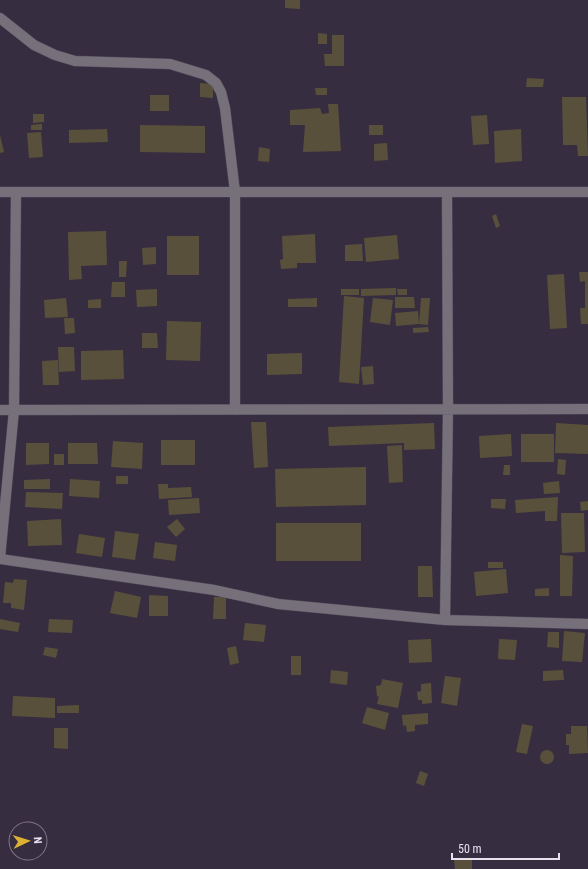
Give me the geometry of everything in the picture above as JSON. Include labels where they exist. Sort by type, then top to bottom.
[{"type":"street","points":[[0,18],[34,45],[55,56],[75,61],[170,64],[206,75],[216,83],[222,92],[235,192],[235,410]]},
{"type":"street","points":[[0,192],[588,192]]},
{"type":"street","points":[[16,192],[14,410],[0,559],[214,590],[278,604],[445,620],[588,624]]},
{"type":"street","points":[[445,620],[448,409],[448,192]]},
{"type":"street","points":[[0,410],[588,409]]},
{"type":"building","points":[[285,0],[300,0],[300,9],[285,8]]},
{"type":"building","points":[[318,33],[327,34],[327,44],[318,44]]},
{"type":"building","points":[[332,35],[344,35],[344,66],[325,66],[324,54],[332,54]]},
{"type":"building","points":[[527,78],[544,79],[543,87],[526,87]]},
{"type":"building","points":[[200,83],[213,84],[213,98],[200,97]]},
{"type":"building","points":[[315,88],[327,88],[327,95],[316,95]]},
{"type":"building","points":[[150,95],[169,95],[169,111],[150,111]]},
{"type":"building","points":[[562,97],[586,97],[588,156],[578,156],[577,145],[563,145]]},
{"type":"building","points":[[328,104],[338,104],[341,151],[303,152],[305,125],[290,125],[290,110],[320,108],[322,114],[329,113]]},
{"type":"building","points":[[33,114],[44,114],[44,122],[33,123]]},
{"type":"building","points":[[487,115],[489,144],[473,145],[471,116]]},
{"type":"building","points":[[42,124],[42,130],[31,130],[31,125]]},
{"type":"building","points":[[140,125],[205,126],[205,153],[140,152]]},
{"type":"building","points":[[369,125],[383,125],[383,135],[369,135]]},
{"type":"building","points":[[107,129],[108,142],[69,143],[69,130]]},
{"type":"building","points":[[521,129],[522,161],[495,163],[494,131]]},
{"type":"building","points":[[41,132],[43,157],[29,158],[27,133]]},
{"type":"building","points":[[0,135],[4,152],[0,153]]},
{"type":"building","points":[[387,143],[388,160],[374,161],[374,144]]},
{"type":"building","points":[[259,147],[270,149],[269,162],[258,161]]},
{"type":"building","points":[[496,214],[500,226],[496,228],[492,216]]},
{"type":"building","points":[[106,231],[107,265],[81,266],[82,279],[69,280],[68,232]]},
{"type":"building","points":[[315,234],[316,263],[297,263],[297,268],[281,269],[280,260],[283,259],[282,236]]},
{"type":"building","points":[[397,235],[399,259],[366,262],[364,238]]},
{"type":"building","points":[[167,236],[199,236],[199,275],[167,275]]},
{"type":"building","points":[[362,244],[363,261],[345,261],[345,245]]},
{"type":"building","points":[[156,247],[156,264],[143,265],[142,248]]},
{"type":"building","points":[[119,261],[127,261],[126,277],[119,277]]},
{"type":"building","points":[[579,272],[588,272],[588,324],[581,324],[580,308],[585,308],[585,281],[580,282]]},
{"type":"building","points":[[564,274],[567,328],[550,329],[547,275]]},
{"type":"building","points":[[112,282],[125,282],[125,297],[111,297]]},
{"type":"building","points":[[396,288],[396,295],[361,296],[361,289]]},
{"type":"building","points":[[157,289],[157,306],[137,307],[136,290]]},
{"type":"building","points":[[341,289],[359,289],[359,295],[341,295]]},
{"type":"building","points":[[397,289],[407,289],[407,295],[398,295]]},
{"type":"building","points":[[344,296],[364,298],[359,384],[339,382]]},
{"type":"building","points":[[395,297],[414,297],[415,308],[395,308]]},
{"type":"building","points":[[66,298],[68,317],[45,318],[44,300]]},
{"type":"building","points":[[317,298],[317,307],[288,307],[288,299]]},
{"type":"building","points":[[373,298],[393,300],[390,325],[370,322]]},
{"type":"building","points":[[421,298],[430,298],[428,325],[419,324]]},
{"type":"building","points":[[101,299],[101,308],[88,308],[88,300]]},
{"type":"building","points":[[418,311],[419,324],[396,326],[395,313]]},
{"type":"building","points":[[64,318],[74,318],[75,333],[65,334]]},
{"type":"building","points":[[167,321],[201,322],[200,361],[166,360]]},
{"type":"building","points":[[428,327],[429,332],[413,333],[413,328]]},
{"type":"building","points":[[142,333],[157,333],[158,348],[142,348]]},
{"type":"building","points":[[58,347],[74,347],[75,371],[59,372]]},
{"type":"building","points":[[123,350],[124,379],[81,380],[81,351]]},
{"type":"building","points":[[302,353],[302,374],[267,375],[267,354]]},
{"type":"building","points":[[58,360],[59,385],[43,385],[42,361]]},
{"type":"building","points":[[373,366],[374,384],[363,385],[361,367]]},
{"type":"building","points":[[251,422],[266,422],[268,467],[254,468]]},
{"type":"building","points":[[434,423],[435,449],[404,450],[404,443],[329,446],[328,427]]},
{"type":"building","points":[[556,423],[588,425],[588,454],[555,453]]},
{"type":"building","points":[[511,434],[512,456],[480,458],[479,436]]},
{"type":"building","points":[[521,434],[554,434],[554,462],[521,462]]},
{"type":"building","points":[[161,440],[195,440],[195,465],[161,465]]},
{"type":"building","points":[[113,441],[143,443],[142,469],[111,467]]},
{"type":"building","points":[[26,443],[49,443],[49,464],[26,465]]},
{"type":"building","points":[[68,443],[97,443],[98,464],[68,464]]},
{"type":"building","points":[[402,445],[403,482],[389,483],[387,446]]},
{"type":"building","points":[[54,454],[64,454],[64,465],[54,465]]},
{"type":"building","points":[[558,459],[566,460],[565,475],[557,474]]},
{"type":"building","points":[[504,465],[510,465],[510,475],[503,475]]},
{"type":"building","points":[[366,467],[366,505],[276,507],[275,469]]},
{"type":"building","points":[[116,476],[128,476],[128,484],[116,484]]},
{"type":"building","points":[[50,479],[50,489],[24,489],[24,480]]},
{"type":"building","points":[[70,479],[100,481],[99,498],[69,496]]},
{"type":"building","points":[[559,481],[560,493],[544,494],[543,483]]},
{"type":"building","points":[[158,484],[168,484],[168,488],[191,487],[192,497],[159,499]]},
{"type":"building","points":[[26,492],[63,493],[62,509],[25,507]]},
{"type":"building","points":[[558,497],[557,521],[545,521],[545,511],[516,513],[515,500]]},
{"type":"building","points":[[199,498],[200,513],[169,515],[168,500]]},
{"type":"building","points":[[491,499],[506,499],[505,509],[491,508]]},
{"type":"building","points":[[588,501],[588,510],[581,511],[580,502]]},
{"type":"building","points":[[561,513],[584,513],[585,552],[562,553]]},
{"type":"building","points":[[61,519],[62,545],[28,546],[27,521]]},
{"type":"building","points":[[177,519],[185,529],[176,537],[167,527]]},
{"type":"building","points":[[276,523],[361,523],[361,561],[276,561]]},
{"type":"building","points":[[115,531],[139,534],[135,560],[112,557]]},
{"type":"building","points":[[79,534],[105,538],[102,557],[76,553]]},
{"type":"building","points":[[155,542],[177,545],[175,561],[153,558]]},
{"type":"building","points":[[560,555],[573,556],[572,596],[560,596]]},
{"type":"building","points":[[488,562],[503,562],[503,568],[488,568]]},
{"type":"building","points":[[418,566],[432,566],[433,597],[418,597]]},
{"type":"building","points":[[506,569],[508,593],[476,596],[474,572]]},
{"type":"building","points":[[14,579],[27,580],[24,610],[11,608],[11,603],[3,603],[5,582],[13,583]]},
{"type":"building","points":[[549,588],[549,596],[535,596],[535,589]]},
{"type":"building","points":[[115,591],[141,597],[137,618],[110,613]]},
{"type":"building","points":[[149,595],[168,596],[168,616],[149,616]]},
{"type":"building","points":[[214,597],[226,597],[226,619],[213,619]]},
{"type":"building","points":[[0,619],[20,623],[18,632],[0,629]]},
{"type":"building","points":[[49,619],[73,620],[72,633],[48,632]]},
{"type":"building","points":[[245,623],[266,625],[264,642],[243,640]]},
{"type":"building","points":[[564,631],[585,633],[582,662],[562,661]]},
{"type":"building","points":[[548,632],[559,632],[559,648],[547,647]]},
{"type":"building","points":[[431,639],[432,662],[409,663],[408,640]]},
{"type":"building","points":[[499,639],[517,640],[515,660],[498,659]]},
{"type":"building","points":[[236,646],[239,663],[230,665],[227,648]]},
{"type":"building","points":[[45,647],[58,649],[56,658],[43,655]]},
{"type":"building","points":[[291,656],[301,656],[301,675],[291,675]]},
{"type":"building","points":[[331,670],[348,672],[347,685],[330,683]]},
{"type":"building","points":[[563,670],[564,680],[543,681],[543,671]]},
{"type":"building","points":[[445,676],[461,678],[457,706],[441,703]]},
{"type":"building","points":[[382,679],[403,683],[398,708],[377,704],[379,696],[377,697],[376,686],[381,685]]},
{"type":"building","points":[[431,683],[432,703],[422,704],[422,700],[418,700],[417,692],[421,691],[421,684]]},
{"type":"building","points":[[13,696],[55,698],[55,718],[12,716]]},
{"type":"building","points":[[79,705],[79,713],[57,713],[57,706]]},
{"type":"building","points":[[367,707],[389,713],[385,730],[362,723]]},
{"type":"building","points":[[428,713],[428,724],[415,725],[415,731],[407,732],[406,725],[403,726],[402,715]]},
{"type":"building","points":[[522,724],[533,726],[527,754],[516,752]]},
{"type":"building","points":[[571,726],[587,726],[588,753],[569,754],[569,745],[566,745],[566,734],[571,734]]},
{"type":"building","points":[[54,728],[68,728],[68,749],[54,748]]},
{"type":"building","points":[[544,750],[550,750],[554,754],[554,760],[550,764],[544,764],[540,760],[540,754]]},
{"type":"building","points":[[420,771],[428,774],[424,786],[416,783]]},
{"type":"building","points":[[472,859],[472,869],[455,869],[454,860]]}]
